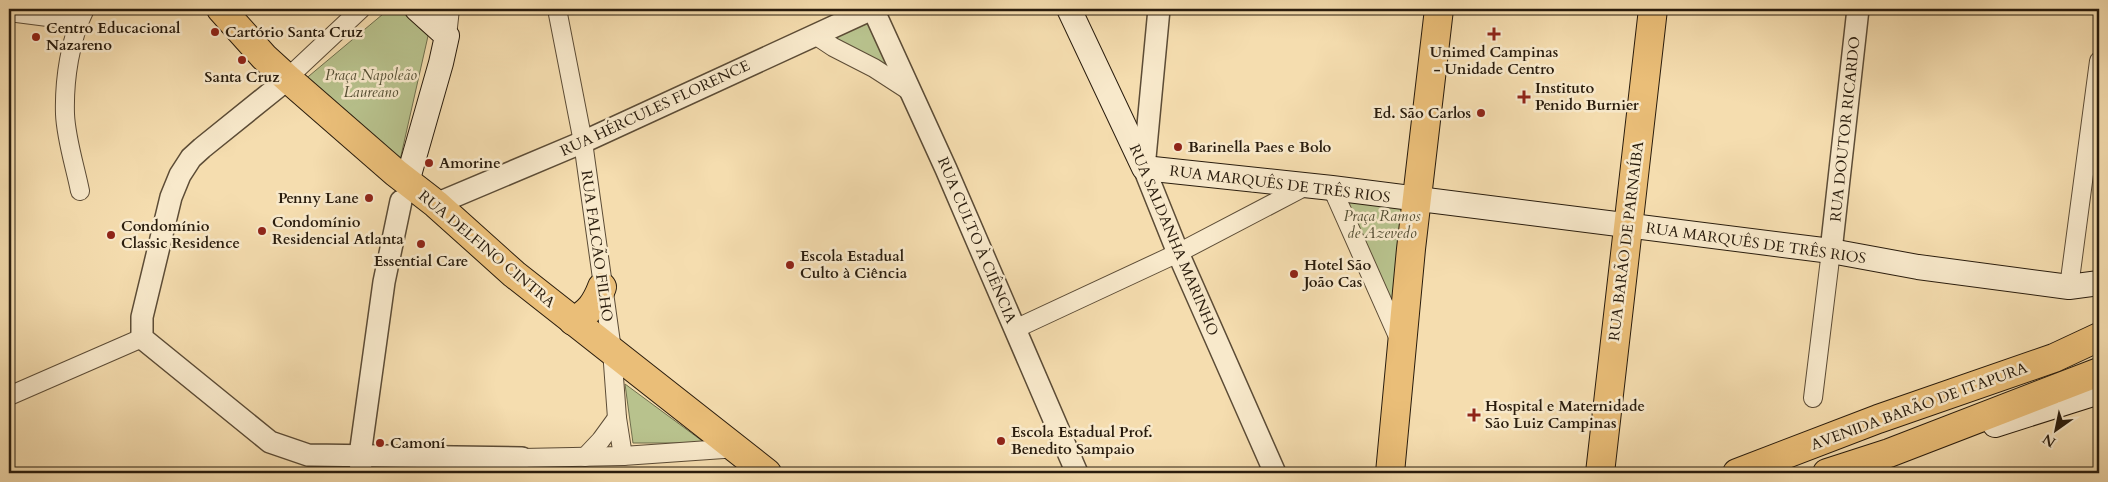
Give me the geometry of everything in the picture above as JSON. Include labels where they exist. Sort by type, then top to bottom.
[{"type":"main road","name":"RUA DELFINO CINTRA","points":[[221,9],[264,57],[283,82],[404,191],[436,204],[514,274],[738,448],[767,473]]},
{"type":"main road","points":[[417,9],[447,36],[404,191],[514,274]]},
{"type":"main road","name":"RUA SALDANHA MARINHO","points":[[1069,9],[1144,168]]},
{"type":"main road","points":[[1390,473],[1416,200],[1439,9]]},
{"type":"main road","name":"RUA BARÃO DE PARNAÍBA","points":[[1600,473],[1611,364],[1630,226],[1653,9]]},
{"type":"main road","name":"RUA MARQUÊS DE TRÊS RIOS","points":[[1144,168],[1308,185],[1831,251],[1918,267],[2069,286],[2099,283]]},
{"type":"main road","points":[[573,321],[590,311],[602,287]]},
{"type":"main road","name":"AVENIDA BARÃO DE ITAPURA","points":[[1737,473],[1878,419],[2054,358],[2099,337]]},
{"type":"main road","points":[[1827,473],[2034,399],[2099,372]]},
{"type":"main road","points":[[1933,436],[1953,437],[1968,434],[2099,392]]},
{"type":"street","points":[[142,338],[142,317],[171,197],[180,175],[191,158],[283,82],[361,9]]},
{"type":"street","points":[[447,36],[450,9]]},
{"type":"street","name":"RUA FALCÃO FILHO","points":[[557,9],[583,142],[612,350],[617,418],[623,456]]},
{"type":"street","name":"RUA HÉRCULES FLORENCE","points":[[436,204],[583,142],[873,9]]},
{"type":"street","name":"RUA CULTO À CIÊNCIA","points":[[873,9],[1077,473]]},
{"type":"street","points":[[1144,168],[1159,9]]},
{"type":"street","name":"RUA DOUTOR RICARDO","points":[[1813,398],[1858,9]]},
{"type":"street","points":[[9,12],[82,15],[67,76],[65,116],[80,190]]},
{"type":"street","points":[[815,35],[829,45],[874,68],[911,92]]},
{"type":"street","points":[[2069,286],[2099,61]]},
{"type":"street","name":"RUA SALDANHA MARINHO","points":[[1144,168],[1178,253],[1276,473]]},
{"type":"street","points":[[1015,329],[1178,253],[1308,185]]},
{"type":"street","points":[[1332,188],[1403,349]]},
{"type":"street","points":[[360,464],[384,282],[404,191]]},
{"type":"street","points":[[9,396],[142,338]]},
{"type":"street","points":[[142,338],[270,442],[308,455],[360,464],[522,465],[584,457],[738,448]]},
{"type":"street","points":[[584,457],[601,440],[617,418]]},
{"type":"green space","name":"Praça Napoleão Laureano","points":[[389,9],[400,9],[428,36],[398,169],[303,81]]},
{"type":"green space","points":[[872,20],[898,75],[825,41]]},
{"type":"green space","name":"Praça Ramos de Azevedo","points":[[1342,194],[1408,205],[1395,311]]},
{"type":"green space","points":[[625,384],[705,443],[633,443]]},
{"type":"place","name":"Cartório Santa Cruz","points":[[215,32]]},
{"type":"place","name":"Unimed Campinas - Unidade Centro","points":[[1494,34]]},
{"type":"place","name":"Centro Educacional Nazareno","points":[[36,37]]},
{"type":"place","name":"Santa Cruz","points":[[242,60]]},
{"type":"place","name":"Instituto Penido Burnier","points":[[1524,97]]},
{"type":"place","name":"Ed. São Carlos","points":[[1481,113]]},
{"type":"place","name":"Barinella Paes e Bolo","points":[[1178,147]]},
{"type":"place","name":"Amorine","points":[[429,163]]},
{"type":"place","name":"Penny Lane","points":[[369,198]]},
{"type":"place","name":"Condomínio Residencial Atlanta","points":[[262,231]]},
{"type":"place","name":"Condomínio Classic Residence","points":[[111,235]]},
{"type":"place","name":"Essential Care","points":[[421,244]]},
{"type":"place","name":"Escola Estadual Culto à Ciência","points":[[790,265]]},
{"type":"place","name":"Hotel São João Cas","points":[[1294,274]]},
{"type":"place","name":"Hospital e Maternidade São Luiz Campinas","points":[[1474,415]]},
{"type":"place","name":"Escola Estadual Prof. Benedito Sampaio","points":[[1001,441]]},
{"type":"place","name":"Camoní","points":[[380,443]]}]
